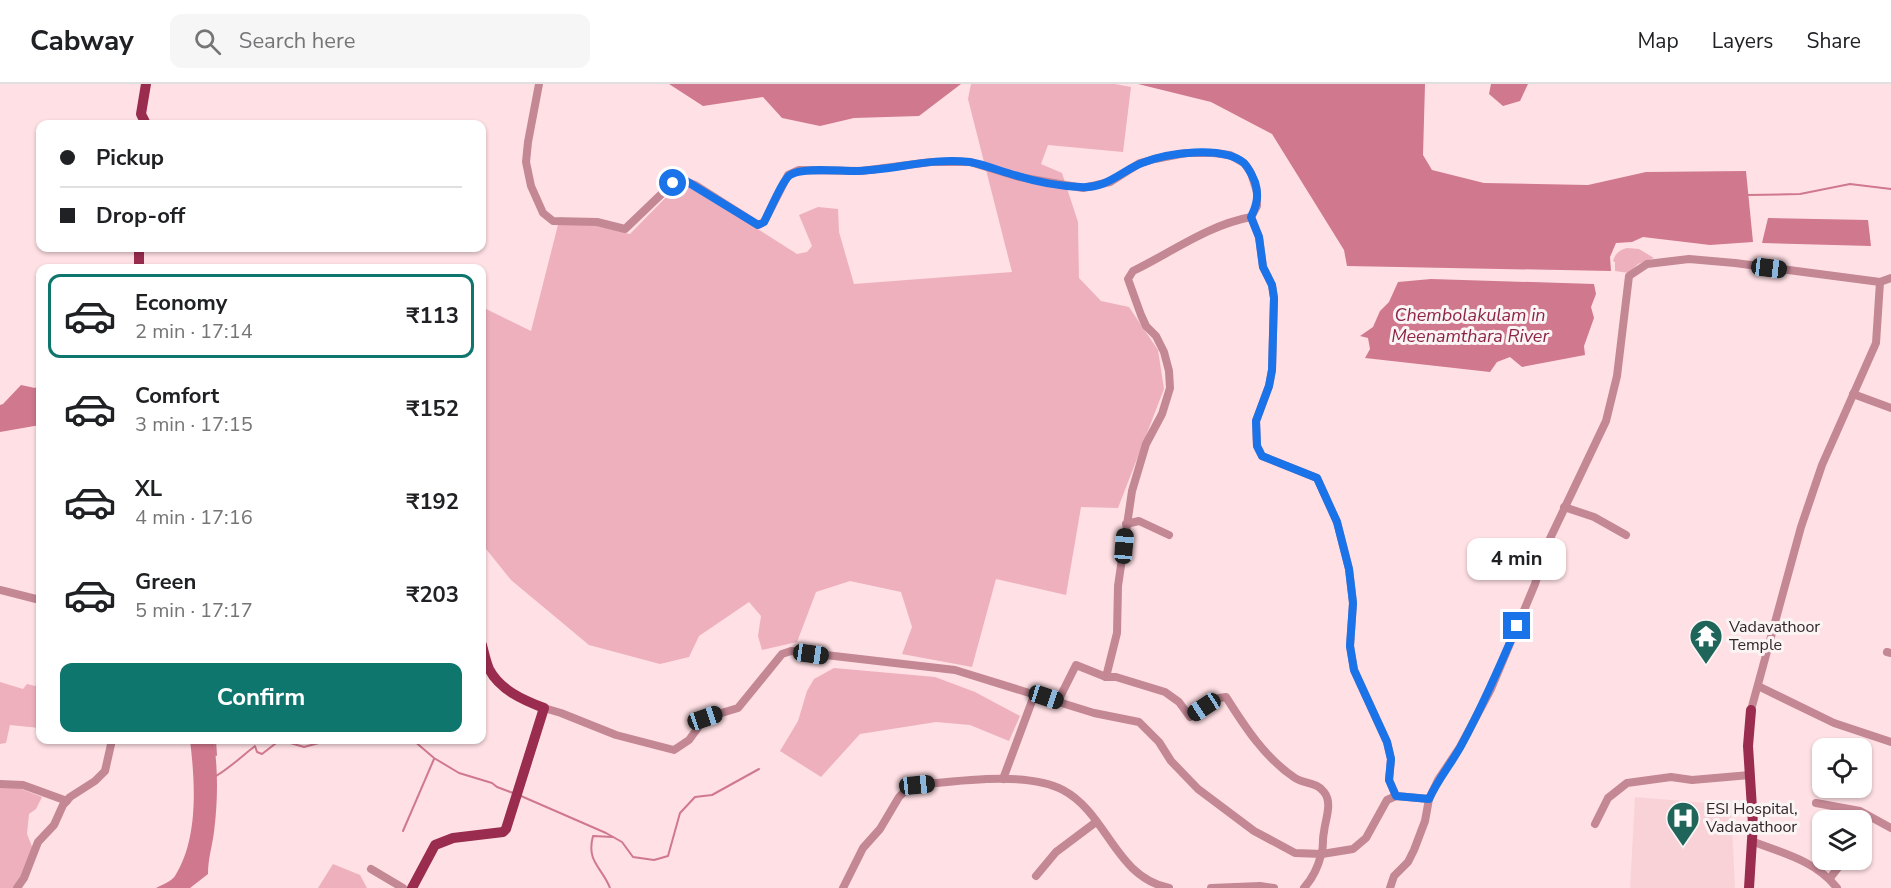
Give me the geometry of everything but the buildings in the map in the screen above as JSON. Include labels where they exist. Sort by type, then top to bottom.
[{"type":"main road","points":[[144,120],[141,114],[146,84]]},
{"type":"main road","points":[[412,888],[435,845],[453,838],[503,832],[517,794],[544,708],[521,699],[498,682],[486,658]]},
{"type":"main road","points":[[1749,888],[1753,824],[1748,746],[1752,710]]},
{"type":"street","points":[[539,84],[526,162],[531,186],[543,213],[553,221],[597,222],[625,229],[680,179],[695,185],[758,225],[764,222],[788,175],[799,171],[861,171],[932,162],[970,162],[1019,177],[1083,188],[1110,182],[1140,163],[1186,153],[1230,155],[1244,163],[1251,173],[1257,192],[1257,206],[1251,217],[1197,235],[1133,271],[1128,279],[1146,326],[1156,336],[1164,352],[1169,371],[1170,388],[1166,402],[1146,444],[1135,477],[1118,586],[1117,633],[1106,676]]},
{"type":"street","points":[[1251,217],[1259,237],[1263,267],[1272,285],[1274,298],[1271,344],[1273,359],[1269,386],[1256,421],[1257,446],[1262,456],[1317,478],[1337,522],[1349,569],[1353,603],[1350,646],[1354,670],[1387,742],[1391,759],[1389,780],[1396,796]]},
{"type":"street","points":[[1390,888],[1394,876],[1408,862],[1425,821],[1429,799],[1438,780],[1461,747],[1491,689],[1534,584],[1546,547],[1606,421],[1617,376],[1629,276],[1647,264],[1689,259],[1880,282],[1891,278]]},
{"type":"street","points":[[1752,710],[1801,527],[1822,465],[1876,343],[1880,282]]},
{"type":"street","points":[[1853,394],[1891,408]]},
{"type":"street","points":[[1564,507],[1594,517],[1626,535]]},
{"type":"street","points":[[1126,524],[1139,521],[1169,535]]},
{"type":"street","points":[[0,590],[36,600]]},
{"type":"street","points":[[544,708],[616,735],[674,750],[689,740],[705,718],[738,708],[782,654],[791,651],[955,670],[1094,712],[1139,722],[1198,789],[1227,813],[1254,831],[1295,853],[1322,854],[1353,849],[1366,838],[1387,800],[1396,796],[1429,799]]},
{"type":"street","points":[[1058,701],[1076,665],[1106,676],[1165,692],[1179,702],[1190,717],[1219,698],[1226,697],[1245,727],[1268,756],[1297,779],[1319,787],[1326,793],[1328,810],[1323,832],[1322,854],[1314,873],[1304,888]]},
{"type":"street","points":[[1758,686],[1834,723],[1891,742]]},
{"type":"street","points":[[1003,779],[1035,693]]},
{"type":"street","points":[[17,888],[24,878],[38,842],[54,825],[63,805],[105,771],[111,744]]},
{"type":"street","points":[[1594,824],[1608,798],[1627,783],[1671,777],[1692,780],[1750,775]]},
{"type":"street","points":[[843,888],[863,848],[880,829],[904,792],[917,785],[1003,779],[1025,780],[1066,792],[1089,811],[1118,854],[1139,875],[1170,888]]},
{"type":"street","points":[[0,784],[23,785],[67,801]]},
{"type":"street","points":[[1816,803],[1839,810]]},
{"type":"street","points":[[1872,821],[1891,828]]},
{"type":"street","points":[[1036,876],[1056,852],[1096,822]]},
{"type":"street","points":[[1751,841],[1816,867],[1838,888]]},
{"type":"street","points":[[371,869],[403,888]]},
{"type":"street","points":[[1830,878],[1836,870]]},
{"type":"street","points":[[1211,888],[1260,886],[1274,888]]},
{"type":"shaded area","points":[[971,84],[1115,84],[1131,87],[1123,152],[1048,145],[1041,164],[1062,173],[1078,222],[1079,278],[1101,301],[1129,307],[1158,350],[1164,389],[1118,508],[1081,507],[1066,595],[996,579],[972,667],[902,654],[912,627],[901,592],[850,581],[816,592],[797,642],[762,650],[758,636],[761,616],[749,602],[699,636],[689,657],[660,664],[589,645],[511,580],[486,549],[486,309],[531,331],[560,217],[630,234],[682,181],[797,254],[807,252],[812,246],[799,215],[818,207],[838,209],[839,232],[854,284],[1012,272],[968,99]]},
{"type":"shaded area","points":[[1627,248],[1639,249],[1654,258],[1638,264],[1629,273],[1615,271],[1613,261],[1615,256]]},
{"type":"shaded area","points":[[834,668],[935,677],[975,692],[1020,716],[1009,741],[970,725],[936,722],[860,734],[821,777],[780,751],[798,721],[807,691],[814,679]]},
{"type":"shaded area","points":[[0,682],[23,689],[27,684],[36,686],[36,728],[10,725],[6,743],[0,744]]},
{"type":"shaded area","points":[[0,787],[19,788],[42,797],[36,809],[29,814],[27,834],[33,849],[24,872],[13,888],[0,888]]},
{"type":"shaded area","name":"ESI Hospital, Vadavathoor","points":[[1635,797],[1731,805],[1735,888],[1630,888]]},
{"type":"shaded area","points":[[333,864],[360,875],[367,888],[318,888]]},
{"type":"water","points":[[669,84],[961,84],[919,116],[854,118],[820,126],[782,118],[763,97],[703,106]]},
{"type":"water","points":[[1138,84],[1425,84],[1423,155],[1432,170],[1484,183],[1588,185],[1646,172],[1746,171],[1753,242],[1710,245],[1643,237],[1632,242],[1616,243],[1610,257],[1611,271],[1347,266],[1344,250],[1272,134],[1211,102]]},
{"type":"water","points":[[1491,84],[1528,84],[1520,101],[1503,106],[1489,94]]},
{"type":"water","points":[[1768,218],[1868,220],[1871,246],[1762,243]]},
{"type":"water","name":"Chembolakulam in Meenamthara River","points":[[1431,279],[1594,284],[1596,294],[1591,307],[1594,318],[1584,346],[1585,355],[1522,367],[1510,357],[1497,362],[1490,372],[1365,358],[1370,349],[1368,338],[1360,336],[1373,327],[1380,311],[1389,302],[1398,282]]},
{"type":"water","points":[[21,385],[35,388],[36,426],[0,432],[0,405]]},
{"type":"water","points":[[190,744],[214,744],[217,797],[208,874],[190,888],[156,888],[175,876],[183,861],[192,827],[193,774]]},
{"type":"waterway","points":[[1748,195],[1800,194],[1850,184],[1891,189]]},
{"type":"waterway","points":[[215,744],[216,755]]},
{"type":"waterway","points":[[216,776],[255,746],[257,752],[262,754],[275,744]]},
{"type":"waterway","points":[[294,744],[304,747],[315,744]]},
{"type":"waterway","points":[[418,744],[434,758],[459,773],[492,783],[513,793]]},
{"type":"waterway","points":[[403,831],[434,759]]},
{"type":"waterway","points":[[521,796],[606,833],[622,842],[633,857],[654,860],[668,856],[680,813],[695,797],[712,795],[759,769]]},
{"type":"waterway","points":[[610,888],[593,858],[591,845],[593,836],[613,837]]},
{"type":"place","name":"Vadavathoor Temple","points":[[1706,665]]},
{"type":"place","name":"ESI Hospital, Vadavathoor","points":[[1683,847]]},
{"type":"route","points":[[673,183],[680,179],[695,185],[761,225],[788,175],[799,171],[861,171],[932,162],[970,162],[1019,177],[1083,188],[1110,182],[1140,163],[1155,159],[1186,153],[1230,155],[1244,163],[1255,184],[1257,206],[1251,217],[1259,237],[1263,267],[1272,285],[1274,298],[1271,344],[1273,359],[1269,386],[1256,421],[1257,446],[1262,456],[1317,478],[1337,522],[1349,569],[1353,603],[1350,646],[1354,670],[1387,742],[1391,759],[1389,780],[1396,796],[1429,799],[1438,780],[1461,747],[1491,689],[1517,626]]}]
